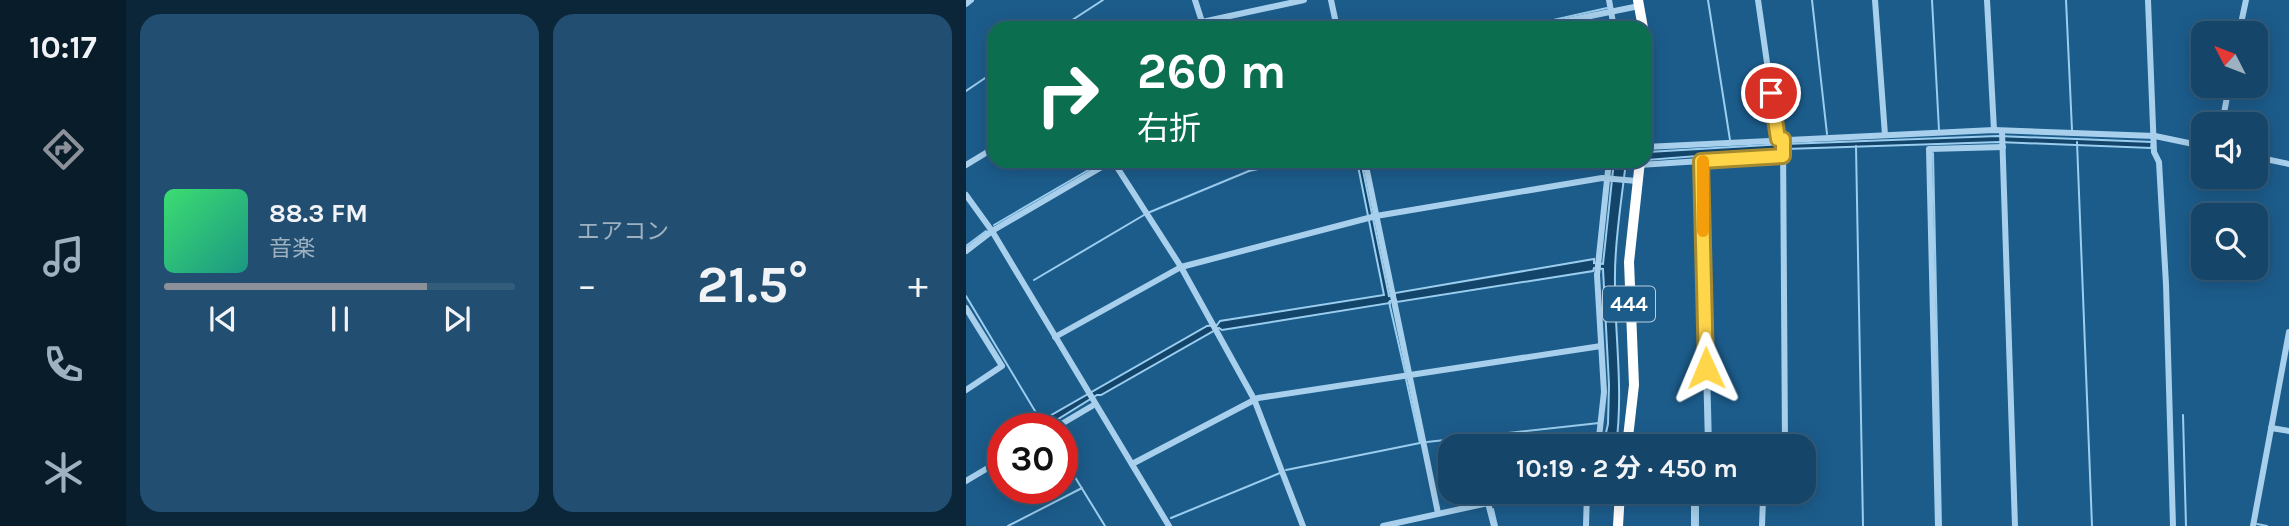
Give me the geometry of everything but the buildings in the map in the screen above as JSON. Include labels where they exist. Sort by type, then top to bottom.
[{"type":"highway","points":[[1636,4],[1641,21]]},
{"type":"highway","name":"444","points":[[1628,434],[1634,385],[1629,262],[1632,181],[1637,168]]},
{"type":"highway","points":[[1617,504],[1618,526]]},
{"type":"street","points":[[966,4],[971,0]]},
{"type":"street","points":[[1195,0],[1202,21]]},
{"type":"street","points":[[1219,21],[1304,0]]},
{"type":"street","points":[[1331,0],[1336,21]]},
{"type":"street","points":[[1609,0],[1613,21]]},
{"type":"street","points":[[1758,0],[1783,154],[1785,434]]},
{"type":"street","points":[[1875,0],[1885,135]]},
{"type":"street","points":[[1987,0],[1994,130]]},
{"type":"street","points":[[2148,0],[2154,152],[2159,162],[2166,284],[2173,526]]},
{"type":"street","points":[[2242,21],[2246,0]]},
{"type":"street","points":[[1565,21],[1636,4]]},
{"type":"street","points":[[1652,147],[1994,130],[2002,133],[2155,136],[2191,144]]},
{"type":"street","points":[[2002,133],[2015,526]]},
{"type":"street","points":[[1938,526],[1929,149],[2003,146]]},
{"type":"street","points":[[966,165],[987,152]]},
{"type":"street","points":[[1652,162],[1701,161],[1783,154]]},
{"type":"street","points":[[2268,160],[2289,164]]},
{"type":"street","points":[[1701,161],[1708,434]]},
{"type":"street","points":[[966,251],[992,231],[1100,168]]},
{"type":"street","points":[[1117,168],[1181,267],[1254,399],[1303,526]]},
{"type":"street","points":[[1366,168],[1372,217],[1393,298],[1438,513]]},
{"type":"street","points":[[1599,434],[1604,392],[1598,266],[1609,168]]},
{"type":"street","points":[[1055,337],[1181,267],[1372,217],[1608,178],[1632,181]]},
{"type":"street","points":[[966,195],[992,231],[1169,526]]},
{"type":"street","points":[[966,308],[968,317],[1002,366],[966,390]]},
{"type":"street","points":[[2253,526],[2289,332]]},
{"type":"street","points":[[1132,464],[1254,399],[1601,346]]},
{"type":"street","points":[[1078,413],[1093,403]]},
{"type":"street","points":[[2271,428],[2289,431]]},
{"type":"street","points":[[966,481],[987,469]]},
{"type":"street","points":[[1383,526],[1483,504]]},
{"type":"street","points":[[1488,504],[1494,526]]},
{"type":"street","points":[[1586,526],[1587,504]]},
{"type":"street","points":[[1694,526],[1695,504]]},
{"type":"street","points":[[1762,526],[1763,504]]},
{"type":"water","points":[[1998,136],[2152,142],[2151,148],[1999,142],[1785,149],[1652,160],[1652,152]]},
{"type":"water","points":[[1358,168],[1362,168],[1389,296],[1594,259],[1594,263],[1603,264],[1613,168],[1625,168],[1615,260],[1619,381],[1617,434],[1606,434],[1609,385],[1603,269],[1594,268],[1593,271],[1397,302],[1396,300],[1222,330],[1219,328],[1068,413],[1055,413],[1220,321],[1384,295]]},
{"type":"waterway","points":[[1071,21],[1103,0]]},
{"type":"waterway","points":[[1708,0],[1730,140]]},
{"type":"waterway","points":[[1812,0],[1827,134]]},
{"type":"waterway","points":[[1932,0],[1939,130]]},
{"type":"waterway","points":[[2066,0],[2072,130]]},
{"type":"waterway","points":[[1548,21],[1607,8]]},
{"type":"waterway","points":[[966,91],[987,77]]},
{"type":"waterway","points":[[2077,142],[2092,526]]},
{"type":"waterway","points":[[1856,146],[1863,526]]},
{"type":"waterway","points":[[1933,153],[1941,526]]},
{"type":"waterway","points":[[1704,164],[1711,434]]},
{"type":"waterway","points":[[994,225],[1092,168]]},
{"type":"waterway","points":[[1150,212],[1249,171],[1263,168]]},
{"type":"waterway","points":[[1034,280],[1144,215]]},
{"type":"waterway","points":[[966,246],[986,231]]},
{"type":"waterway","points":[[966,296],[1036,413]]},
{"type":"waterway","points":[[1389,302],[1405,372]]},
{"type":"waterway","points":[[1286,470],[1420,443],[1406,379]]},
{"type":"waterway","points":[[2183,415],[2186,526]]},
{"type":"waterway","points":[[1427,442],[1599,423]]},
{"type":"waterway","points":[[1171,518],[1280,473]]},
{"type":"waterway","points":[[1078,482],[1105,526]]},
{"type":"waterway","points":[[1008,526],[1082,488]]},
{"type":"waterway","points":[[1698,505],[1698,526]]},
{"type":"waterway","points":[[1493,509],[1497,526]]},
{"type":"waterway","points":[[2257,524],[2267,526]]},
{"type":"slow traffic","points":[[1703,161],[1703,231]]},
{"type":"route","points":[[1706,368],[1701,161],[1783,156],[1783,139],[1778,139],[1771,93]]}]
